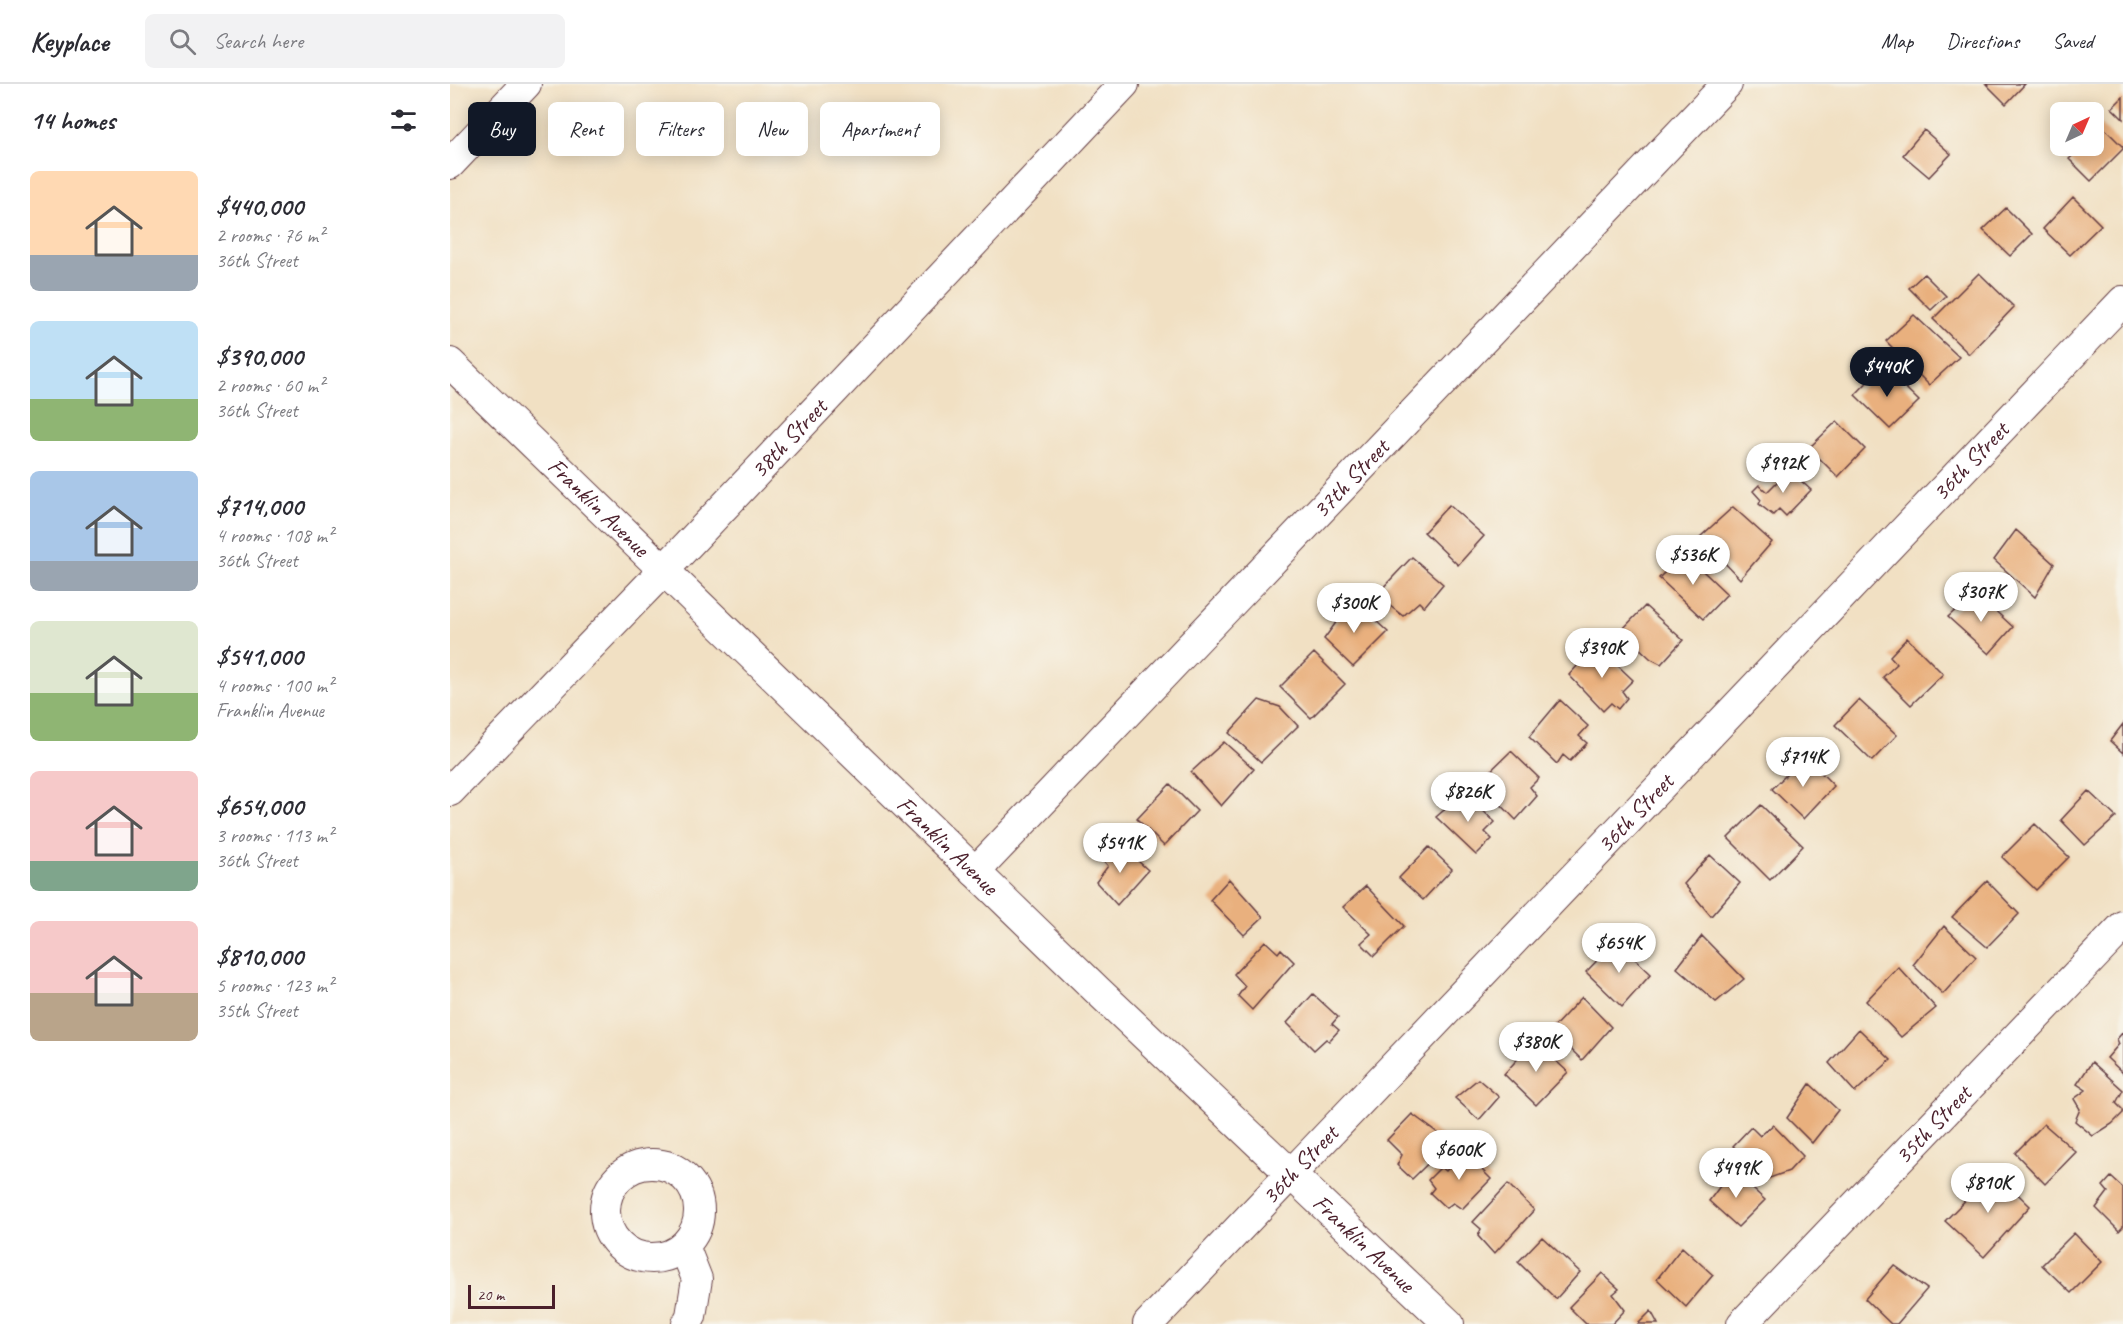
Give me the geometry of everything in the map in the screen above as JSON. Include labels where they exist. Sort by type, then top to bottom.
[{"type":"street","points":[[450,164],[526,84]]},
{"type":"street","name":"38th Street","points":[[450,791],[664,570],[1124,84]]},
{"type":"street","name":"37th Street","points":[[975,872],[1727,84]]},
{"type":"street","name":"36th Street","points":[[1148,1324],[2123,301]]},
{"type":"street","name":"Franklin Avenue","points":[[450,363],[975,872],[1449,1324]]},
{"type":"street","name":"35th Street","points":[[1743,1324],[2123,926]]},
{"type":"street","points":[[684,1246],[697,1279],[691,1316],[687,1324]]},
{"type":"building","points":[[1986,84],[2025,84],[2006,104]]},
{"type":"building","points":[[2123,97],[2123,119],[2112,108]]},
{"type":"building","points":[[2104,128],[2123,147],[2091,181],[2069,159],[2072,156],[2104,156]]},
{"type":"building","points":[[1924,130],[1951,154],[1929,177],[1903,155]]},
{"type":"building","points":[[2073,197],[2101,225],[2070,255],[2043,229]]},
{"type":"building","points":[[2006,208],[2032,234],[2010,256],[1983,230]]},
{"type":"building","points":[[1979,273],[2014,307],[1969,354],[1933,319]]},
{"type":"building","points":[[1924,274],[1946,296],[1931,310],[1909,288]]},
{"type":"building","points":[[1914,315],[1959,357],[1929,385],[1886,341]]},
{"type":"building","points":[[1883,366],[1919,401],[1890,429],[1855,395]]},
{"type":"building","points":[[1837,421],[1865,449],[1838,477],[1809,448]]},
{"type":"building","points":[[1789,470],[1811,490],[1786,516],[1779,509],[1773,515],[1759,504],[1761,500],[1753,491],[1759,485],[1767,492]]},
{"type":"building","points":[[1449,505],[1484,536],[1458,565],[1424,532]]},
{"type":"building","points":[[1733,507],[1772,542],[1740,579],[1700,537]]},
{"type":"building","points":[[2016,530],[2054,564],[2035,597],[1994,560]]},
{"type":"building","points":[[1684,553],[1727,594],[1703,619],[1659,578]]},
{"type":"building","points":[[1412,557],[1443,584],[1424,607],[1419,602],[1403,616],[1376,595]]},
{"type":"building","points":[[1975,592],[2013,627],[1989,654],[1948,617]]},
{"type":"building","points":[[1343,601],[1355,614],[1363,609],[1388,632],[1353,667],[1324,639],[1340,617],[1334,611]]},
{"type":"building","points":[[1645,606],[1683,640],[1661,664],[1651,659],[1621,631]]},
{"type":"building","points":[[1907,638],[1943,674],[1911,705],[1883,677],[1897,664],[1890,656]]},
{"type":"building","points":[[1596,645],[1633,680],[1622,691],[1627,698],[1618,709],[1611,703],[1603,711],[1569,675]]},
{"type":"building","points":[[1314,653],[1345,684],[1311,718],[1280,687]]},
{"type":"building","points":[[1259,700],[1280,707],[1298,726],[1261,762],[1229,733]]},
{"type":"building","points":[[1560,700],[1588,726],[1579,736],[1587,743],[1570,761],[1563,755],[1557,764],[1529,737]]},
{"type":"building","points":[[1859,700],[1897,735],[1872,761],[1835,725]]},
{"type":"building","points":[[2123,724],[2123,753],[2110,741]]},
{"type":"building","points":[[1224,742],[1254,769],[1221,806],[1191,772]]},
{"type":"building","points":[[1511,751],[1539,778],[1530,787],[1537,796],[1516,820],[1479,782]]},
{"type":"building","points":[[1805,756],[1834,786],[1803,819],[1772,789]]},
{"type":"building","points":[[1170,784],[1197,811],[1164,846],[1137,819]]},
{"type":"building","points":[[2088,791],[2116,817],[2085,845],[2061,820]]},
{"type":"building","points":[[1464,793],[1495,822],[1485,832],[1492,839],[1476,855],[1436,817]]},
{"type":"building","points":[[1761,805],[1803,846],[1770,880],[1728,838]]},
{"type":"building","points":[[2035,824],[2069,857],[2036,890],[2002,857]]},
{"type":"building","points":[[1118,843],[1148,870],[1117,905],[1096,882],[1108,866],[1103,860]]},
{"type":"building","points":[[1429,847],[1452,869],[1423,900],[1399,878]]},
{"type":"building","points":[[1710,855],[1740,883],[1711,916],[1684,884]]},
{"type":"building","points":[[1229,879],[1263,917],[1244,935],[1210,900]]},
{"type":"building","points":[[1987,881],[2019,914],[1987,947],[1952,917]]},
{"type":"building","points":[[1366,886],[1404,926],[1374,956],[1361,943],[1371,934],[1343,907]]},
{"type":"building","points":[[1944,926],[1976,957],[1943,994],[1913,965]]},
{"type":"building","points":[[1702,936],[1744,979],[1716,1002],[1677,968]]},
{"type":"building","points":[[1265,941],[1278,953],[1281,949],[1294,962],[1252,1010],[1238,996],[1245,986],[1234,974]]},
{"type":"building","points":[[1616,941],[1651,974],[1622,1007],[1586,972]]},
{"type":"building","points":[[1898,967],[1936,1008],[1901,1037],[1866,1001]]},
{"type":"building","points":[[1313,994],[1338,1017],[1332,1024],[1339,1030],[1329,1041],[1326,1039],[1314,1050],[1287,1023]]},
{"type":"building","points":[[1582,997],[1611,1027],[1582,1060],[1551,1030]]},
{"type":"building","points":[[1859,1029],[1891,1060],[1855,1092],[1829,1063]]},
{"type":"building","points":[[2123,1032],[2123,1073],[2107,1058],[2119,1044],[2117,1039]]},
{"type":"building","points":[[1534,1041],[1568,1072],[1536,1105],[1504,1074]]},
{"type":"building","points":[[2092,1062],[2123,1090],[2116,1103],[2123,1113],[2112,1124],[2093,1136],[2075,1121],[2080,1109],[2074,1099],[2086,1090],[2077,1084]]},
{"type":"building","points":[[1478,1079],[1499,1097],[1479,1120],[1455,1098]]},
{"type":"building","points":[[1810,1084],[1838,1110],[1812,1143],[1787,1118]]},
{"type":"building","points":[[1412,1114],[1450,1142],[1412,1179],[1397,1165],[1402,1155],[1387,1140]]},
{"type":"building","points":[[2044,1124],[2076,1152],[2045,1184],[2015,1153]]},
{"type":"building","points":[[1773,1125],[1803,1156],[1789,1171],[1767,1179],[1733,1146],[1751,1127],[1760,1136]]},
{"type":"building","points":[[1471,1144],[1476,1151],[1471,1159],[1491,1179],[1462,1209],[1453,1203],[1446,1208],[1430,1193],[1434,1188],[1428,1180],[1441,1167],[1446,1171]]},
{"type":"building","points":[[1732,1170],[1765,1200],[1738,1227],[1709,1201]]},
{"type":"building","points":[[1994,1171],[2030,1206],[1984,1257],[1945,1221]]},
{"type":"building","points":[[2111,1177],[2123,1188],[2123,1227],[2119,1231],[2096,1208],[2108,1192],[2103,1186]]},
{"type":"building","points":[[1508,1184],[1534,1210],[1494,1254],[1478,1236],[1481,1229],[1473,1222]]},
{"type":"building","points":[[2074,1233],[2102,1262],[2071,1293],[2042,1265]]},
{"type":"building","points":[[1542,1237],[1580,1272],[1556,1299],[1518,1262]]},
{"type":"building","points":[[1682,1247],[1713,1275],[1686,1307],[1657,1279]]},
{"type":"building","points":[[1894,1265],[1927,1289],[1897,1324],[1891,1324],[1865,1299]]},
{"type":"building","points":[[1602,1273],[1619,1289],[1613,1294],[1625,1310],[1612,1324],[1586,1324],[1569,1307]]},
{"type":"building","points":[[1651,1311],[1658,1324],[1638,1324]]}]
